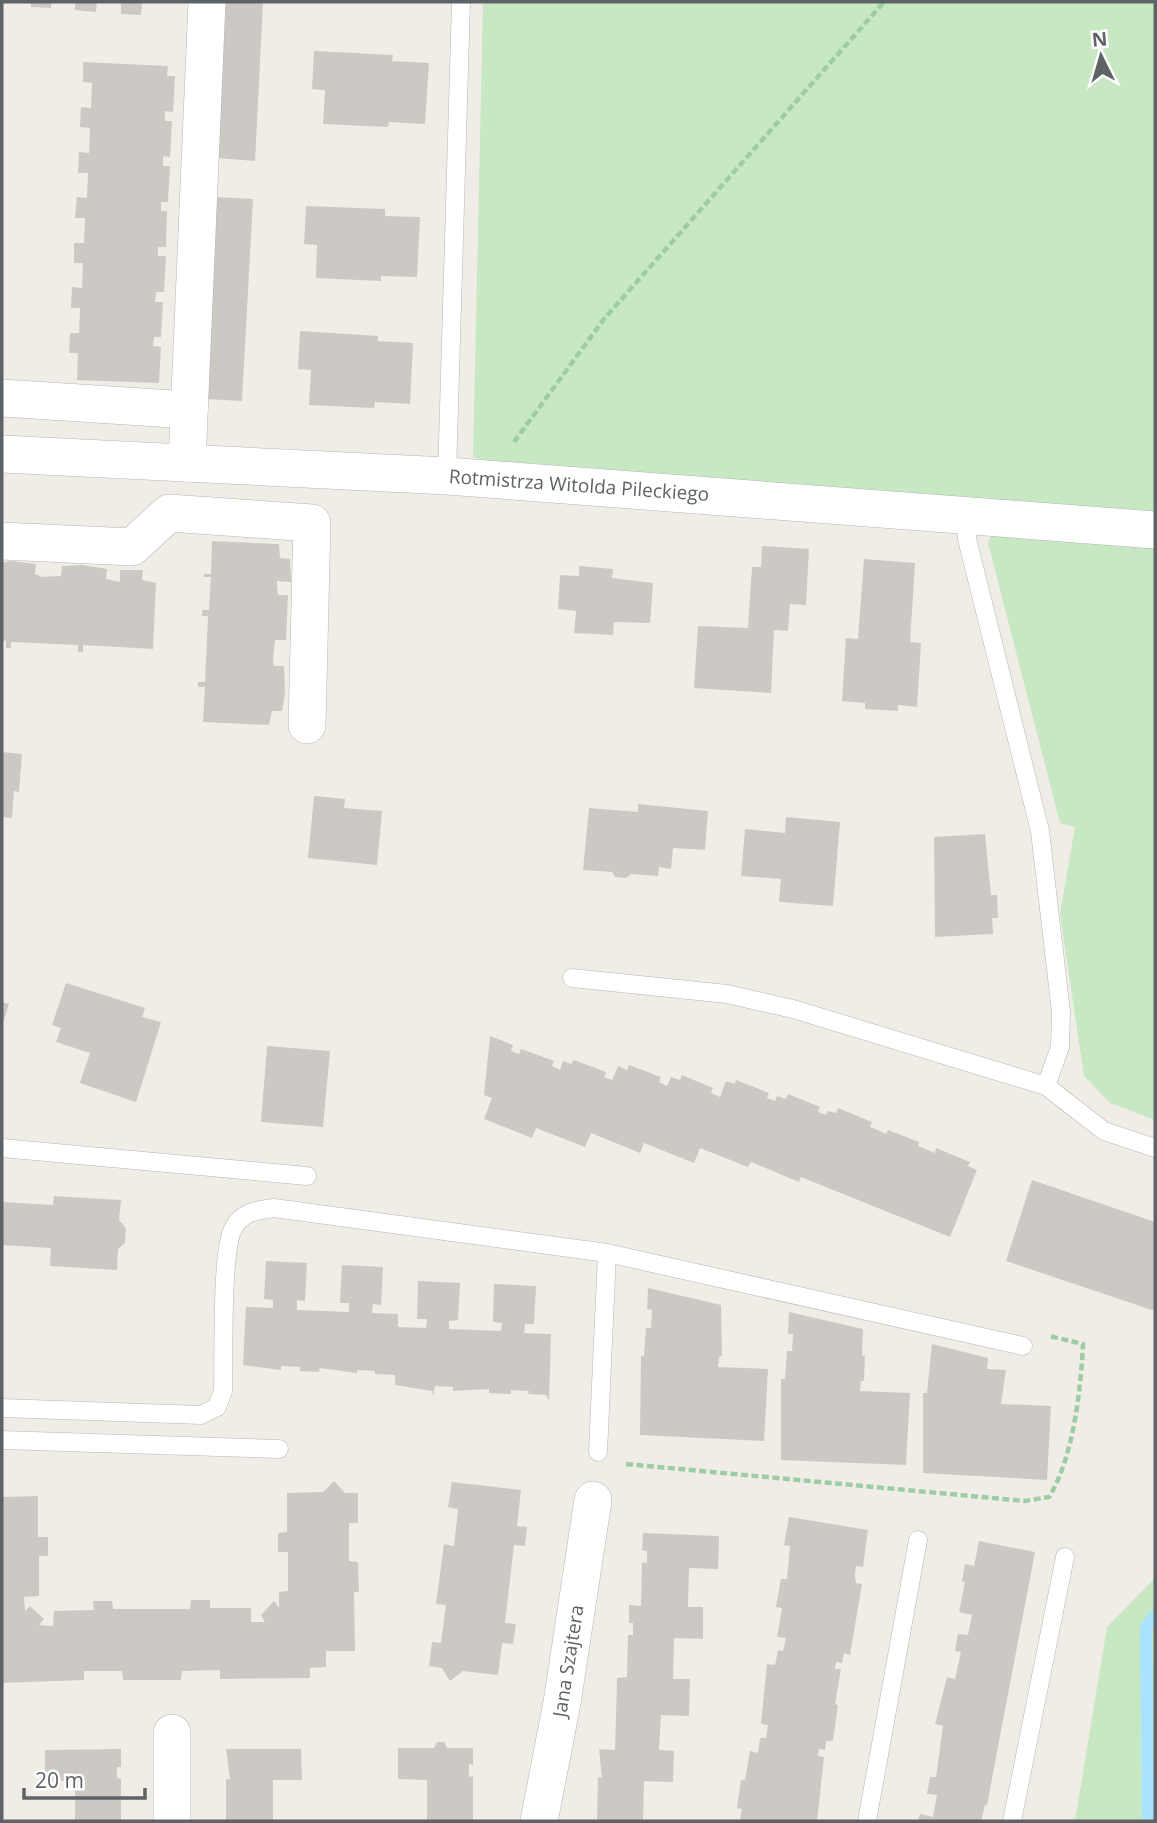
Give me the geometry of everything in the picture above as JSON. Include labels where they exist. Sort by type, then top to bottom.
[{"type":"street","points":[[187,463],[207,2]]},
{"type":"street","points":[[2,398],[189,410]]},
{"type":"street","name":"Rotmistrza Witolda Pileckiego","points":[[2,454],[447,476],[966,513],[1155,530]]},
{"type":"street","points":[[2,541],[132,547],[169,513],[312,523],[307,725]]},
{"type":"street","name":"Jana Szajtera","points":[[539,1821],[562,1703],[593,1500]]},
{"type":"street","points":[[172,1733],[173,1821]]},
{"type":"lane","points":[[447,476],[461,2]]},
{"type":"lane","points":[[966,513],[967,538],[1040,831],[1061,1012],[1060,1047],[1046,1086]]},
{"type":"lane","points":[[572,978],[740,997],[793,1009],[1046,1086],[1104,1131],[1155,1148]]},
{"type":"lane","points":[[2,1148],[307,1176]]},
{"type":"lane","points":[[2,1408],[201,1415],[217,1407],[223,1391],[228,1243],[242,1217],[255,1210],[274,1208],[607,1253],[1023,1346]]},
{"type":"lane","points":[[598,1452],[607,1253]]},
{"type":"lane","points":[[2,1440],[279,1449]]},
{"type":"lane","points":[[867,1821],[918,1540]]},
{"type":"lane","points":[[1012,1821],[1065,1557]]},
{"type":"path","points":[[486,479],[604,319],[884,2]]},
{"type":"path","points":[[598,1452],[610,1462],[1025,1501],[1040,1500],[1049,1497],[1059,1476],[1079,1401],[1083,1344],[1044,1335],[1023,1346]]},
{"type":"green space","points":[[483,2],[1155,2],[1155,518],[517,469],[473,457]]},
{"type":"green space","points":[[994,528],[1155,541],[1155,1120],[1110,1103],[1084,1076],[1060,914],[1075,827],[1060,823],[988,543]]},
{"type":"green space","points":[[1155,1578],[1155,1821],[1075,1821],[1107,1627]]},
{"type":"building","points":[[31,2],[51,2],[51,8],[31,7]]},
{"type":"building","points":[[75,2],[97,2],[96,12],[75,10]]},
{"type":"building","points":[[121,2],[142,2],[141,15],[121,14]]},
{"type":"building","points":[[226,2],[263,2],[255,161],[217,158]]},
{"type":"building","points":[[314,51],[393,55],[392,61],[429,63],[425,124],[389,122],[388,127],[323,124],[325,90],[312,89]]},
{"type":"building","points":[[83,62],[168,66],[167,76],[175,76],[173,112],[165,111],[165,121],[172,121],[170,157],[163,156],[163,166],[170,166],[168,202],[161,202],[161,211],[167,211],[166,247],[158,247],[158,256],[166,256],[164,292],[156,292],[155,302],[163,302],[161,337],[154,337],[153,346],[161,347],[159,383],[77,380],[78,353],[69,353],[70,333],[79,333],[80,308],[71,308],[72,287],[82,288],[83,263],[74,263],[74,243],[84,243],[85,218],[75,218],[77,197],[87,198],[88,173],[78,173],[79,152],[89,153],[90,128],[80,127],[81,107],[91,108],[92,83],[83,82]]},
{"type":"building","points":[[217,197],[253,199],[242,401],[206,399]]},
{"type":"building","points":[[306,206],[385,209],[385,216],[420,217],[417,277],[381,276],[381,281],[316,278],[317,245],[304,244]]},
{"type":"building","points":[[300,331],[378,336],[378,341],[413,343],[410,404],[375,402],[374,408],[309,405],[311,370],[298,369]]},
{"type":"building","points":[[212,541],[279,544],[280,558],[290,559],[291,582],[277,581],[278,595],[288,595],[286,640],[275,640],[273,659],[274,666],[284,666],[285,692],[282,711],[272,711],[269,725],[203,722],[205,687],[198,687],[198,682],[205,682],[208,616],[202,616],[202,610],[209,610],[211,577],[204,577],[204,574],[211,574]]},
{"type":"building","points":[[762,546],[809,549],[806,605],[790,604],[788,631],[774,630],[771,693],[694,688],[698,626],[748,628],[752,567],[761,567]]},
{"type":"building","points":[[864,559],[915,563],[910,642],[921,643],[917,707],[898,705],[898,711],[865,709],[865,703],[842,701],[846,638],[858,639]]},
{"type":"building","points":[[10,561],[36,564],[35,574],[42,577],[61,576],[62,566],[82,565],[107,569],[106,579],[120,582],[120,570],[143,570],[142,580],[156,583],[153,649],[83,645],[83,652],[78,652],[78,645],[11,642],[11,648],[6,648],[6,641],[2,640],[2,563]]},
{"type":"building","points":[[579,566],[613,569],[612,578],[653,583],[650,623],[614,622],[613,635],[574,633],[576,611],[558,609],[560,575],[579,576]]},
{"type":"building","points":[[2,752],[22,754],[19,792],[14,791],[12,818],[2,817]]},
{"type":"building","points":[[314,796],[345,799],[344,808],[382,811],[377,865],[308,858]]},
{"type":"building","points":[[638,804],[708,811],[705,850],[673,848],[671,869],[659,867],[658,876],[631,874],[626,878],[615,877],[612,872],[583,870],[589,808],[638,812]]},
{"type":"building","points":[[786,817],[840,822],[833,906],[779,902],[781,879],[741,876],[745,829],[785,833]]},
{"type":"building","points":[[985,834],[991,895],[997,895],[998,918],[992,918],[993,934],[935,937],[934,837]]},
{"type":"building","points":[[66,983],[145,1008],[142,1017],[161,1022],[136,1102],[80,1083],[90,1053],[56,1042],[61,1028],[52,1025]]},
{"type":"building","points":[[2,1002],[9,1004],[2,1026]]},
{"type":"building","points":[[490,1036],[513,1045],[511,1051],[519,1054],[521,1049],[554,1061],[552,1066],[560,1070],[563,1061],[571,1064],[574,1060],[606,1072],[604,1077],[612,1080],[618,1066],[627,1070],[629,1065],[661,1077],[659,1082],[667,1086],[671,1077],[680,1080],[682,1075],[713,1088],[711,1093],[720,1097],[726,1081],[735,1084],[736,1080],[769,1093],[767,1098],[775,1101],[777,1096],[786,1099],[788,1094],[820,1107],[818,1112],[826,1115],[828,1111],[836,1113],[838,1108],[872,1122],[870,1127],[886,1134],[888,1130],[919,1142],[918,1146],[935,1153],[936,1148],[970,1162],[968,1166],[977,1170],[950,1237],[801,1177],[799,1182],[751,1162],[748,1167],[700,1148],[694,1163],[644,1143],[640,1153],[591,1133],[585,1147],[536,1128],[532,1138],[484,1119],[492,1098],[484,1095]]},
{"type":"building","points":[[267,1046],[330,1051],[323,1127],[261,1122]]},
{"type":"building","points":[[1032,1180],[1155,1222],[1155,1311],[1006,1261]]},
{"type":"building","points":[[54,1196],[121,1200],[119,1220],[126,1228],[125,1243],[118,1249],[117,1270],[50,1266],[51,1248],[2,1245],[2,1202],[53,1205]]},
{"type":"building","points":[[266,1261],[307,1263],[305,1301],[297,1300],[297,1310],[349,1312],[349,1303],[340,1303],[342,1265],[383,1267],[381,1305],[373,1304],[372,1313],[398,1314],[398,1327],[426,1328],[427,1319],[417,1319],[418,1281],[460,1283],[458,1320],[449,1321],[449,1329],[501,1331],[502,1323],[493,1322],[494,1284],[536,1286],[534,1324],[525,1324],[524,1333],[551,1334],[549,1401],[546,1395],[528,1394],[529,1391],[489,1393],[489,1389],[453,1391],[453,1387],[435,1386],[433,1396],[432,1391],[395,1385],[395,1375],[375,1374],[375,1371],[357,1370],[357,1373],[320,1368],[319,1372],[300,1371],[300,1367],[281,1366],[281,1370],[243,1365],[246,1307],[273,1308],[273,1300],[264,1299]]},
{"type":"building","points":[[648,1288],[721,1305],[722,1356],[719,1357],[718,1367],[768,1369],[764,1441],[640,1435],[641,1356],[644,1356],[646,1328],[651,1328],[652,1310],[647,1309]]},
{"type":"building","points":[[789,1312],[863,1329],[864,1381],[861,1381],[860,1391],[910,1393],[906,1465],[781,1460],[781,1379],[785,1379],[787,1351],[792,1351],[793,1334],[788,1334]]},
{"type":"building","points":[[932,1344],[988,1358],[987,1369],[1006,1370],[1001,1404],[1051,1406],[1047,1480],[923,1473],[923,1393],[927,1393]]},
{"type":"building","points":[[334,1481],[345,1493],[358,1493],[358,1523],[349,1523],[349,1561],[358,1562],[359,1592],[354,1592],[355,1651],[326,1651],[326,1667],[310,1668],[310,1678],[220,1679],[220,1670],[182,1671],[181,1680],[123,1680],[122,1671],[84,1671],[84,1680],[2,1683],[2,1497],[38,1496],[38,1537],[48,1537],[48,1556],[39,1556],[39,1596],[24,1597],[25,1611],[30,1606],[44,1619],[39,1625],[53,1626],[54,1611],[94,1610],[93,1601],[112,1601],[113,1609],[190,1609],[191,1600],[210,1600],[210,1608],[251,1608],[251,1622],[265,1622],[261,1615],[274,1601],[279,1608],[279,1592],[288,1591],[288,1552],[278,1552],[278,1533],[287,1532],[287,1493],[323,1492]]},
{"type":"building","points":[[452,1482],[521,1490],[517,1526],[527,1527],[525,1546],[514,1545],[505,1623],[516,1624],[513,1644],[502,1643],[498,1675],[463,1671],[450,1681],[442,1668],[429,1666],[432,1642],[441,1643],[446,1605],[436,1604],[444,1544],[454,1546],[458,1509],[448,1507]]},
{"type":"building","points":[[789,1517],[868,1530],[863,1567],[856,1566],[855,1575],[856,1583],[862,1584],[850,1655],[844,1653],[842,1663],[836,1662],[835,1669],[841,1669],[833,1741],[826,1741],[825,1750],[819,1749],[818,1756],[824,1757],[817,1821],[740,1821],[742,1809],[737,1808],[741,1780],[745,1780],[750,1751],[758,1753],[760,1738],[766,1738],[768,1725],[761,1724],[767,1664],[775,1665],[778,1650],[783,1651],[786,1638],[777,1637],[782,1608],[776,1607],[781,1579],[787,1579],[790,1546],[784,1545]]},
{"type":"building","points":[[643,1533],[719,1536],[718,1569],[689,1568],[688,1607],[703,1607],[703,1639],[674,1638],[673,1679],[690,1679],[689,1716],[661,1715],[659,1750],[674,1751],[673,1782],[644,1781],[643,1821],[597,1821],[598,1777],[602,1778],[599,1749],[615,1750],[617,1678],[627,1677],[628,1635],[633,1635],[633,1623],[629,1623],[629,1605],[641,1606],[642,1562],[647,1563],[647,1551],[642,1550]]},
{"type":"building","points":[[979,1541],[1035,1552],[987,1805],[981,1821],[918,1821],[920,1814],[933,1817],[937,1795],[927,1794],[930,1777],[936,1777],[943,1726],[935,1724],[947,1677],[955,1679],[961,1652],[955,1651],[958,1634],[968,1635],[972,1615],[959,1612],[965,1582],[962,1581],[965,1564],[974,1566]]},
{"type":"building","points":[[437,1742],[444,1742],[447,1748],[473,1748],[473,1765],[469,1764],[469,1777],[473,1776],[473,1821],[427,1821],[427,1780],[398,1779],[398,1748],[434,1748]]},
{"type":"building","points":[[121,1749],[121,1767],[117,1767],[117,1778],[121,1779],[121,1821],[75,1821],[75,1781],[45,1781],[45,1750]]},
{"type":"building","points":[[226,1749],[301,1749],[302,1780],[273,1780],[273,1821],[226,1821],[226,1779],[230,1779]]},
{"type":"waterway","points":[[1148,1821],[1146,1627],[1155,1616]]}]
